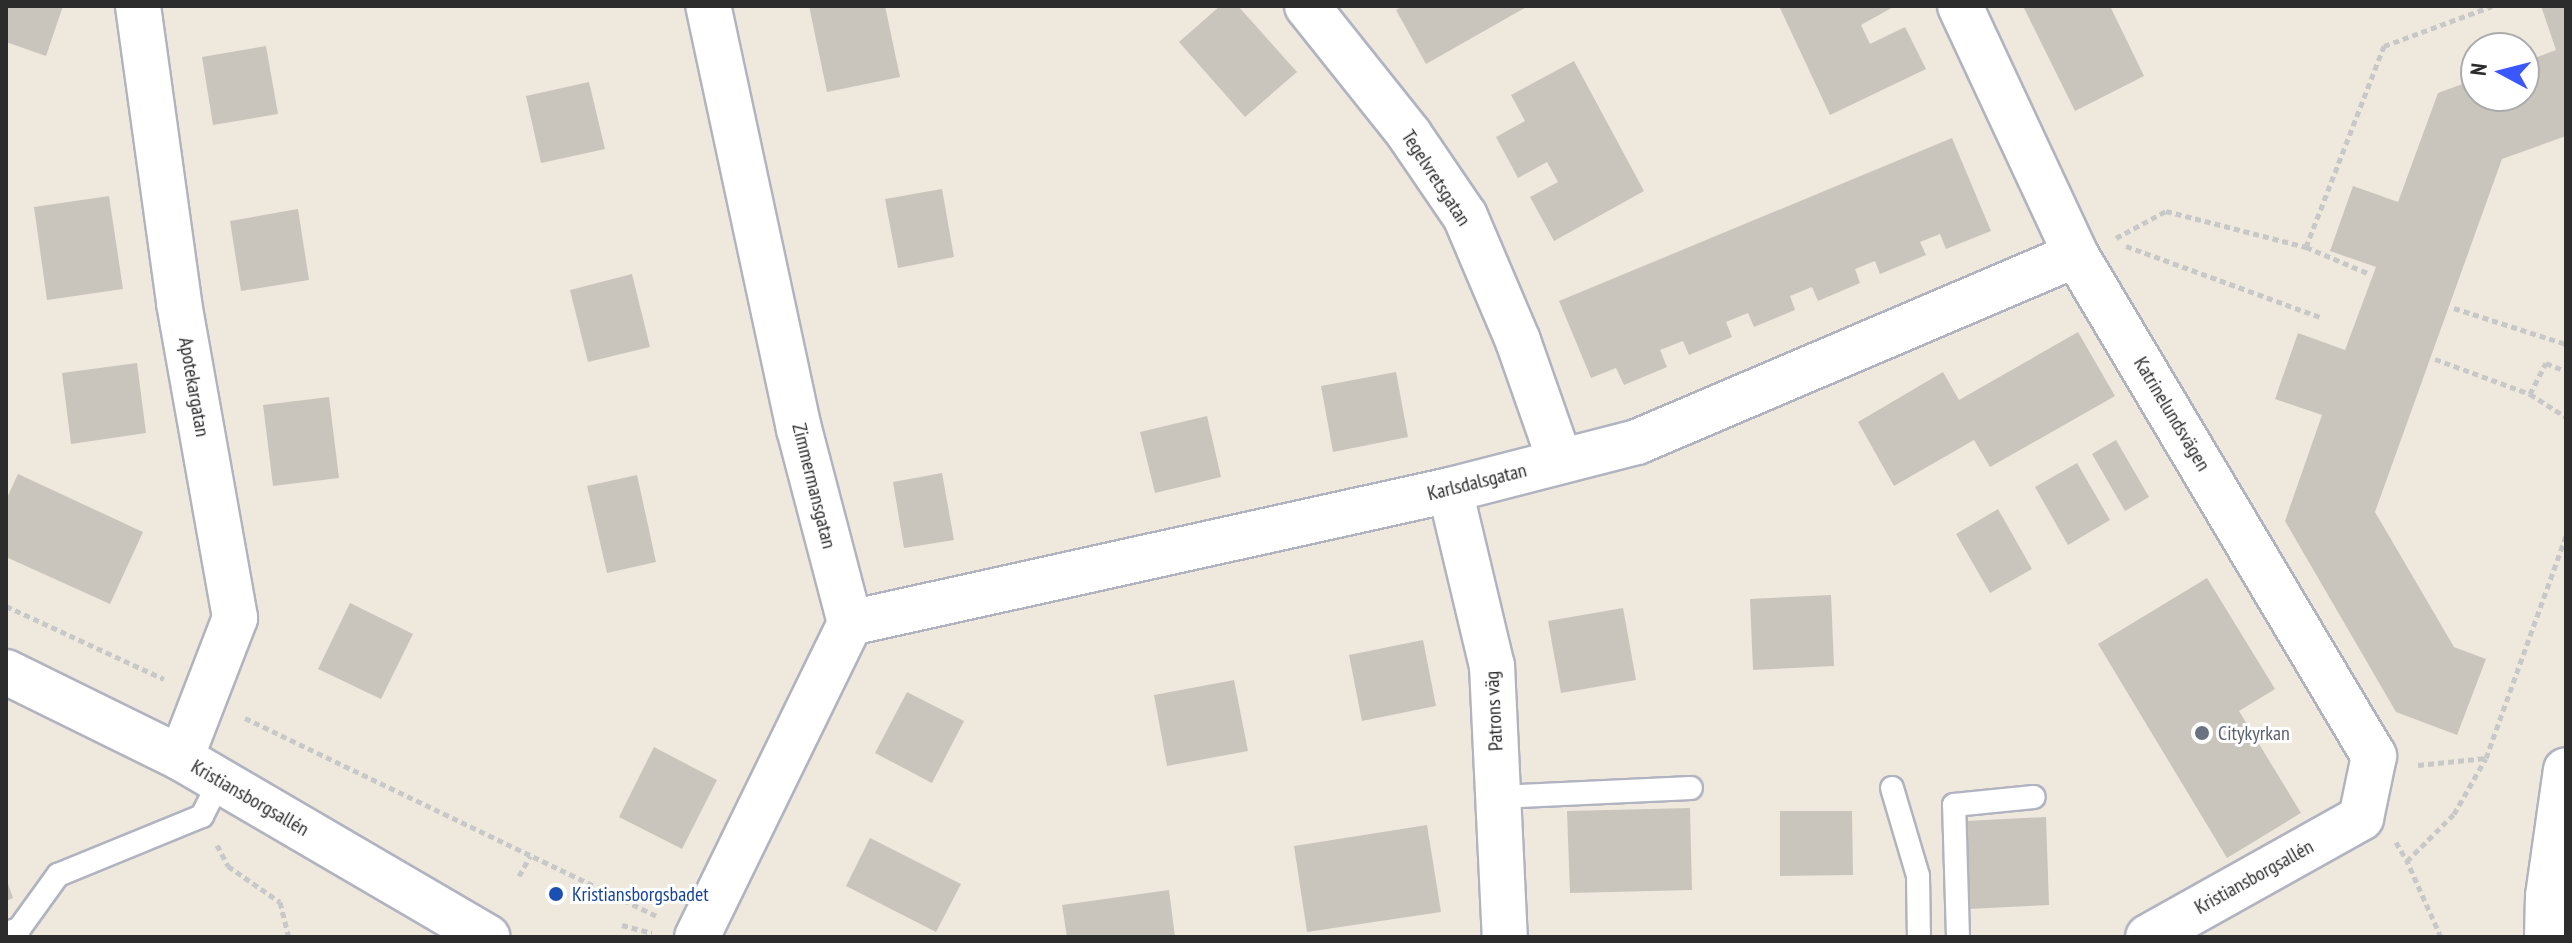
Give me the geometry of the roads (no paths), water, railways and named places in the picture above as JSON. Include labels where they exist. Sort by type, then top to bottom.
[{"type":"street","name":"Apotekargatan","points":[[138,6],[179,303],[235,618],[181,758]]},
{"type":"street","name":"Zimmermansgatan","points":[[708,6],[799,429],[850,623]]},
{"type":"street","name":"Tegelvretsgatan","points":[[1307,6],[1409,134],[1465,216],[1518,341],[1560,461]]},
{"type":"street","name":"Katrinelundsvägen","points":[[1960,6],[2374,756],[2361,818]]},
{"type":"street","name":"Karlsdalsgatan","points":[[850,623],[1450,490],[1637,442],[2094,248]]},
{"type":"street","name":"Patrons väg","points":[[1450,490],[1492,666],[1505,937]]},
{"type":"street","points":[[688,932],[850,623]]},
{"type":"street","name":"Kristiansborgsallén","points":[[6,672],[181,758],[211,798],[487,937]]},
{"type":"street","points":[[2547,937],[2548,896],[2566,770]]},
{"type":"street","name":"Kristiansborgsallén","points":[[2148,937],[2361,818]]},
{"type":"lane","points":[[1499,797],[1691,788]]},
{"type":"lane","points":[[1892,788],[1918,876],[1919,937]]},
{"type":"lane","points":[[1958,937],[1954,805],[2034,797]]},
{"type":"lane","points":[[6,933],[19,929],[58,875],[211,798]]},
{"type":"place","name":"Citykyrkan","points":[[2202,733]]},
{"type":"place","name":"Kristiansborgsbadet","points":[[556,894]]}]
